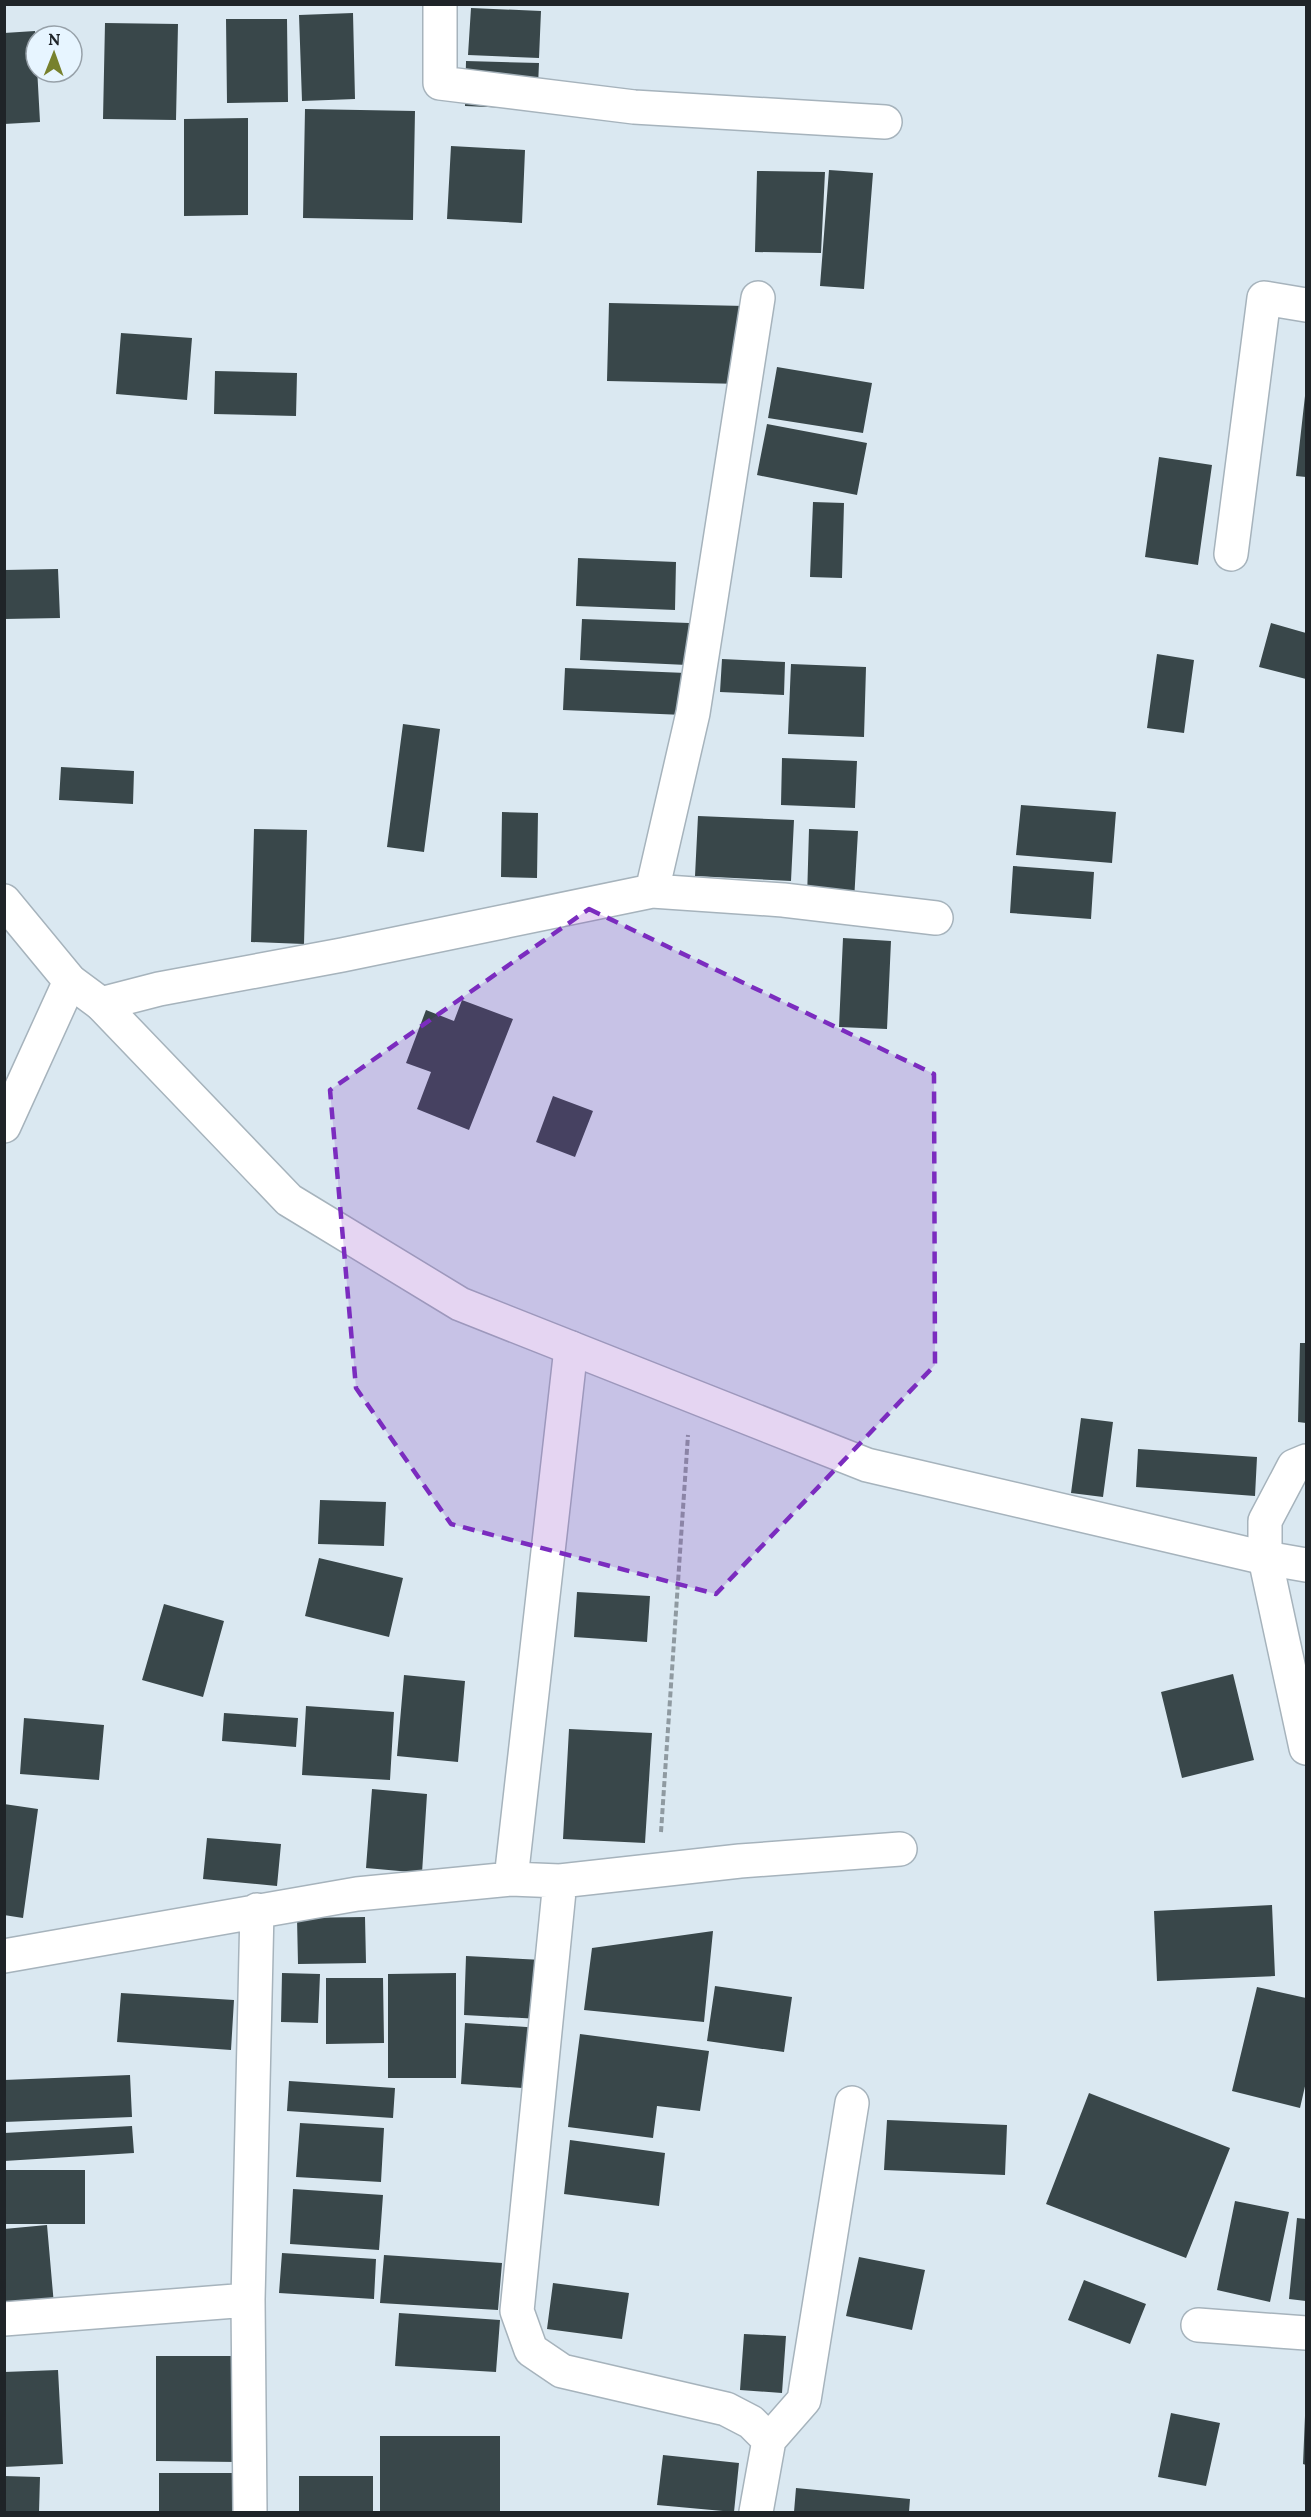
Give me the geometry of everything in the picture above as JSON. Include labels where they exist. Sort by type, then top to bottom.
[{"type":"street","points":[[440,4],[440,83],[634,107],[885,122]]},
{"type":"street","points":[[652,891],[693,713],[758,298]]},
{"type":"street","points":[[1231,554],[1264,298],[1306,305]]},
{"type":"street","points":[[101,1004],[159,989],[342,956],[652,891],[783,900],[936,918]]},
{"type":"street","points":[[4,901],[70,981],[101,1004],[289,1200],[460,1304],[867,1465],[1265,1558],[1306,1565]]},
{"type":"street","points":[[4,1126],[70,981]]},
{"type":"street","points":[[511,1879],[570,1348]]},
{"type":"street","points":[[1306,1461],[1294,1466],[1265,1521],[1265,1558],[1306,1748]]},
{"type":"street","points":[[4,1956],[357,1894],[511,1879],[560,1881],[740,1861],[900,1849]]},
{"type":"street","points":[[560,1881],[517,2312],[531,2350],[562,2371],[726,2409],[750,2422],[769,2440]]},
{"type":"street","points":[[250,2512],[248,2300],[257,1911]]},
{"type":"street","points":[[756,2512],[769,2440],[804,2400],[852,2103]]},
{"type":"street","points":[[4,2319],[248,2300]]},
{"type":"street","points":[[1198,2325],[1306,2332]]},
{"type":"path","points":[[658,1870],[691,1396]]},
{"type":"highlighted area","points":[[589,909],[934,1074],[935,1365],[716,1594],[451,1524],[356,1388],[330,1090]]},
{"type":"building","points":[[471,8],[541,11],[539,58],[468,55]]},
{"type":"building","points":[[353,13],[355,99],[302,101],[299,15]]},
{"type":"building","points":[[226,19],[287,19],[288,102],[227,103]]},
{"type":"building","points":[[105,23],[178,24],[176,120],[103,119]]},
{"type":"building","points":[[24,32],[24,84],[38,84],[40,122],[4,124],[4,33]]},
{"type":"building","points":[[466,61],[539,63],[537,109],[465,106]]},
{"type":"building","points":[[305,109],[415,111],[413,220],[303,218]]},
{"type":"building","points":[[248,118],[248,215],[184,216],[184,119]]},
{"type":"building","points":[[451,146],[525,150],[522,223],[447,219]]},
{"type":"building","points":[[829,170],[873,173],[864,289],[820,286]]},
{"type":"building","points":[[757,171],[825,172],[821,253],[755,252]]},
{"type":"building","points":[[609,303],[745,306],[743,384],[607,381]]},
{"type":"building","points":[[121,333],[192,338],[187,400],[116,394]]},
{"type":"building","points":[[777,367],[872,383],[863,433],[768,418]]},
{"type":"building","points":[[215,371],[297,373],[296,416],[214,414]]},
{"type":"building","points":[[1306,396],[1306,477],[1296,476]]},
{"type":"building","points":[[767,424],[867,443],[857,495],[757,475]]},
{"type":"building","points":[[1159,457],[1212,465],[1198,565],[1145,557]]},
{"type":"building","points":[[813,502],[844,503],[842,578],[810,577]]},
{"type":"building","points":[[578,558],[676,562],[675,610],[576,606]]},
{"type":"building","points":[[58,569],[60,618],[4,619],[4,570]]},
{"type":"building","points":[[582,619],[689,623],[687,665],[580,660]]},
{"type":"building","points":[[1271,623],[1306,633],[1306,679],[1259,667]]},
{"type":"building","points":[[1157,654],[1194,660],[1184,733],[1147,728]]},
{"type":"building","points":[[722,659],[785,662],[784,695],[720,692]]},
{"type":"building","points":[[791,664],[866,667],[864,737],[788,734]]},
{"type":"building","points":[[565,668],[686,673],[684,715],[563,710]]},
{"type":"building","points":[[403,724],[440,729],[424,852],[387,847]]},
{"type":"building","points":[[782,758],[857,761],[855,808],[781,805]]},
{"type":"building","points":[[61,767],[134,771],[133,804],[59,800]]},
{"type":"building","points":[[1021,805],[1116,812],[1112,863],[1016,855]]},
{"type":"building","points":[[502,812],[538,813],[537,878],[501,877]]},
{"type":"building","points":[[698,816],[794,820],[791,881],[695,876]]},
{"type":"building","points":[[254,829],[307,830],[304,944],[251,942]]},
{"type":"building","points":[[809,829],[858,831],[854,901],[807,899]]},
{"type":"building","points":[[1013,866],[1094,872],[1091,919],[1010,913]]},
{"type":"building","points":[[843,938],[891,941],[887,1029],[839,1027]]},
{"type":"building","points":[[462,1000],[513,1019],[469,1130],[417,1109],[431,1072],[406,1063],[426,1010],[454,1021]]},
{"type":"building","points":[[553,1096],[593,1111],[575,1157],[536,1142]]},
{"type":"building","points":[[1300,1343],[1306,1343],[1306,1423],[1298,1422]]},
{"type":"building","points":[[1081,1418],[1113,1422],[1103,1497],[1071,1493]]},
{"type":"building","points":[[1138,1449],[1257,1457],[1255,1496],[1136,1487]]},
{"type":"building","points":[[320,1500],[386,1502],[384,1546],[318,1544]]},
{"type":"building","points":[[319,1558],[403,1578],[389,1637],[305,1616]]},
{"type":"building","points":[[577,1592],[650,1596],[647,1642],[574,1637]]},
{"type":"building","points":[[164,1604],[224,1621],[203,1697],[142,1680]]},
{"type":"building","points":[[1233,1674],[1254,1760],[1182,1778],[1161,1692]]},
{"type":"building","points":[[404,1675],[465,1681],[458,1762],[397,1756]]},
{"type":"building","points":[[306,1706],[394,1712],[390,1780],[302,1775]]},
{"type":"building","points":[[224,1713],[298,1718],[296,1747],[222,1741]]},
{"type":"building","points":[[24,1718],[104,1725],[99,1780],[20,1774]]},
{"type":"building","points":[[569,1729],[652,1733],[645,1843],[563,1839]]},
{"type":"building","points":[[372,1789],[427,1794],[422,1873],[366,1868]]},
{"type":"building","points":[[4,1804],[38,1809],[23,1918],[4,1915]]},
{"type":"building","points":[[207,1838],[281,1844],[277,1886],[203,1879]]},
{"type":"building","points":[[1272,1905],[1275,1976],[1157,1981],[1154,1911]]},
{"type":"building","points":[[365,1917],[366,1963],[298,1964],[297,1918]]},
{"type":"building","points":[[713,1931],[704,2022],[584,2010],[592,1948]]},
{"type":"building","points":[[466,1956],[543,1960],[541,2019],[464,2015]]},
{"type":"building","points":[[282,1973],[320,1974],[318,2023],[281,2022]]},
{"type":"building","points":[[456,1973],[456,2078],[388,2078],[388,1974]]},
{"type":"building","points":[[326,1978],[383,1978],[384,2043],[326,2044]]},
{"type":"building","points":[[715,1986],[792,1997],[784,2052],[707,2041]]},
{"type":"building","points":[[1257,1987],[1306,1998],[1306,2082],[1300,2108],[1232,2091]]},
{"type":"building","points":[[121,1993],[234,2000],[231,2050],[117,2042]]},
{"type":"building","points":[[465,2023],[541,2028],[537,2089],[461,2084]]},
{"type":"building","points":[[580,2034],[709,2051],[700,2111],[657,2106],[653,2138],[568,2127]]},
{"type":"building","points":[[130,2075],[132,2117],[4,2122],[4,2080]]},
{"type":"building","points":[[289,2081],[395,2088],[393,2118],[287,2111]]},
{"type":"building","points":[[1089,2093],[1230,2148],[1186,2258],[1046,2204]]},
{"type":"building","points":[[887,2120],[1007,2125],[1005,2175],[884,2170]]},
{"type":"building","points":[[300,2123],[384,2128],[381,2182],[296,2177]]},
{"type":"building","points":[[132,2126],[134,2153],[4,2161],[4,2133]]},
{"type":"building","points":[[570,2140],[665,2153],[659,2206],[564,2194]]},
{"type":"building","points":[[4,2170],[85,2170],[85,2224],[4,2224]]},
{"type":"building","points":[[293,2189],[383,2195],[379,2250],[290,2244]]},
{"type":"building","points":[[1235,2201],[1289,2212],[1270,2302],[1217,2290]]},
{"type":"building","points":[[1297,2218],[1306,2219],[1306,2301],[1289,2299]]},
{"type":"building","points":[[47,2225],[54,2305],[4,2309],[4,2229]]},
{"type":"building","points":[[282,2253],[376,2259],[374,2299],[279,2293]]},
{"type":"building","points":[[384,2255],[502,2263],[498,2310],[380,2303]]},
{"type":"building","points":[[859,2257],[925,2270],[912,2330],[846,2316]]},
{"type":"building","points":[[1084,2280],[1146,2304],[1130,2344],[1068,2320]]},
{"type":"building","points":[[553,2283],[629,2293],[622,2339],[547,2329]]},
{"type":"building","points":[[399,2313],[500,2320],[496,2372],[395,2366]]},
{"type":"building","points":[[744,2334],[786,2336],[782,2393],[740,2390]]},
{"type":"building","points":[[156,2356],[238,2356],[237,2462],[156,2461]]},
{"type":"building","points":[[58,2370],[63,2464],[4,2467],[4,2372]]},
{"type":"building","points":[[1171,2413],[1220,2423],[1206,2486],[1158,2477]]},
{"type":"building","points":[[1306,2417],[1306,2465],[1303,2464]]},
{"type":"building","points":[[380,2436],[500,2436],[500,2512],[380,2512]]},
{"type":"building","points":[[663,2455],[739,2463],[734,2512],[657,2505]]},
{"type":"building","points":[[159,2473],[247,2473],[247,2512],[159,2512]]},
{"type":"building","points":[[4,2476],[40,2477],[39,2512],[4,2512]]},
{"type":"building","points":[[299,2476],[373,2476],[373,2512],[299,2512]]},
{"type":"building","points":[[796,2488],[910,2499],[909,2512],[794,2512]]}]
